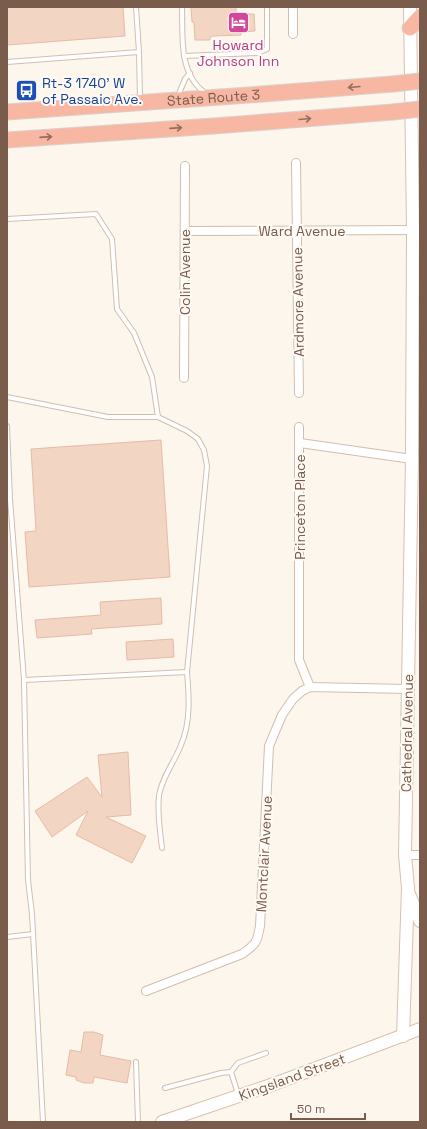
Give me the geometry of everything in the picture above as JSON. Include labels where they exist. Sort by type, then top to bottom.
[{"type":"highway","name":"State Route 3","points":[[7,112],[176,101],[420,81]]},
{"type":"highway","name":"State Route 3","points":[[7,140],[214,126],[420,109]]},
{"type":"main road","name":"Cathedral Avenue","points":[[403,1036],[408,888],[405,855],[408,689],[416,534],[412,459],[417,230],[412,192],[412,17]]},
{"type":"main road","points":[[412,192],[420,204]]},
{"type":"main road","points":[[408,888],[420,921]]},
{"type":"main road","name":"Kingsland Street","points":[[162,1122],[282,1082],[420,1029]]},
{"type":"street","points":[[293,7],[293,34]]},
{"type":"street","name":"Ardmore Avenue","points":[[296,163],[299,393]]},
{"type":"street","name":"Colin Avenue","points":[[184,378],[185,166]]},
{"type":"street","name":"Ward Avenue","points":[[185,231],[417,230]]},
{"type":"street","points":[[299,427],[300,442]]},
{"type":"street","name":"Princeton Place","points":[[310,687],[299,660],[300,442],[412,459]]},
{"type":"street","points":[[310,687],[408,689]]},
{"type":"street","name":"Montclair Avenue","points":[[146,991],[242,954],[253,947],[258,940],[260,926],[269,746],[282,714],[302,690],[310,687]]},
{"type":"street","points":[[405,855],[420,855]]},
{"type":"lane","points":[[136,7],[140,103]]},
{"type":"lane","points":[[182,7],[184,56],[196,87],[212,98]]},
{"type":"lane","points":[[184,56],[258,53],[267,49],[267,7]]},
{"type":"lane","points":[[7,62],[139,52]]},
{"type":"lane","points":[[176,101],[185,79],[190,74]]},
{"type":"lane","points":[[7,219],[26,216],[96,214],[112,239],[117,309],[134,333],[152,377],[158,417]]},
{"type":"lane","points":[[7,398],[108,417],[158,417],[186,431],[198,439],[204,450],[207,466],[187,672],[189,700],[188,720],[182,744],[168,772],[159,795],[159,825],[162,848]]},
{"type":"lane","points":[[7,426],[11,507],[24,680],[28,880],[33,934],[43,1122]]},
{"type":"lane","points":[[24,680],[187,672]]},
{"type":"lane","points":[[7,937],[33,934]]},
{"type":"lane","points":[[165,1088],[221,1073],[231,1072],[238,1063],[266,1053]]},
{"type":"lane","points":[[136,1062],[138,1122]]},
{"type":"lane","points":[[231,1072],[239,1096]]},
{"type":"building","points":[[7,7],[123,7],[125,36],[7,45]]},
{"type":"building","points":[[191,7],[236,7],[236,14],[254,14],[255,31],[241,32],[241,35],[213,36],[210,37],[210,40],[195,40]]},
{"type":"building","points":[[161,440],[170,577],[29,587],[25,532],[36,531],[31,449]]},
{"type":"building","points":[[161,598],[162,624],[91,629],[92,634],[37,638],[35,620],[101,615],[100,602]]},
{"type":"building","points":[[173,639],[174,657],[127,660],[126,642]]},
{"type":"building","points":[[128,752],[131,815],[106,817],[146,836],[132,863],[76,835],[88,811],[52,837],[35,811],[87,777],[102,797],[98,755]]},
{"type":"building","points":[[84,1032],[94,1032],[103,1035],[100,1055],[131,1061],[127,1083],[94,1077],[93,1083],[84,1083],[76,1080],[76,1077],[66,1075],[70,1050],[81,1052]]},
{"type":"place","name":"Howard Johnson Inn","points":[[238,23]]},
{"type":"place","name":"Rt-3 1740' W of Passaic Ave.","points":[[26,91]]}]
